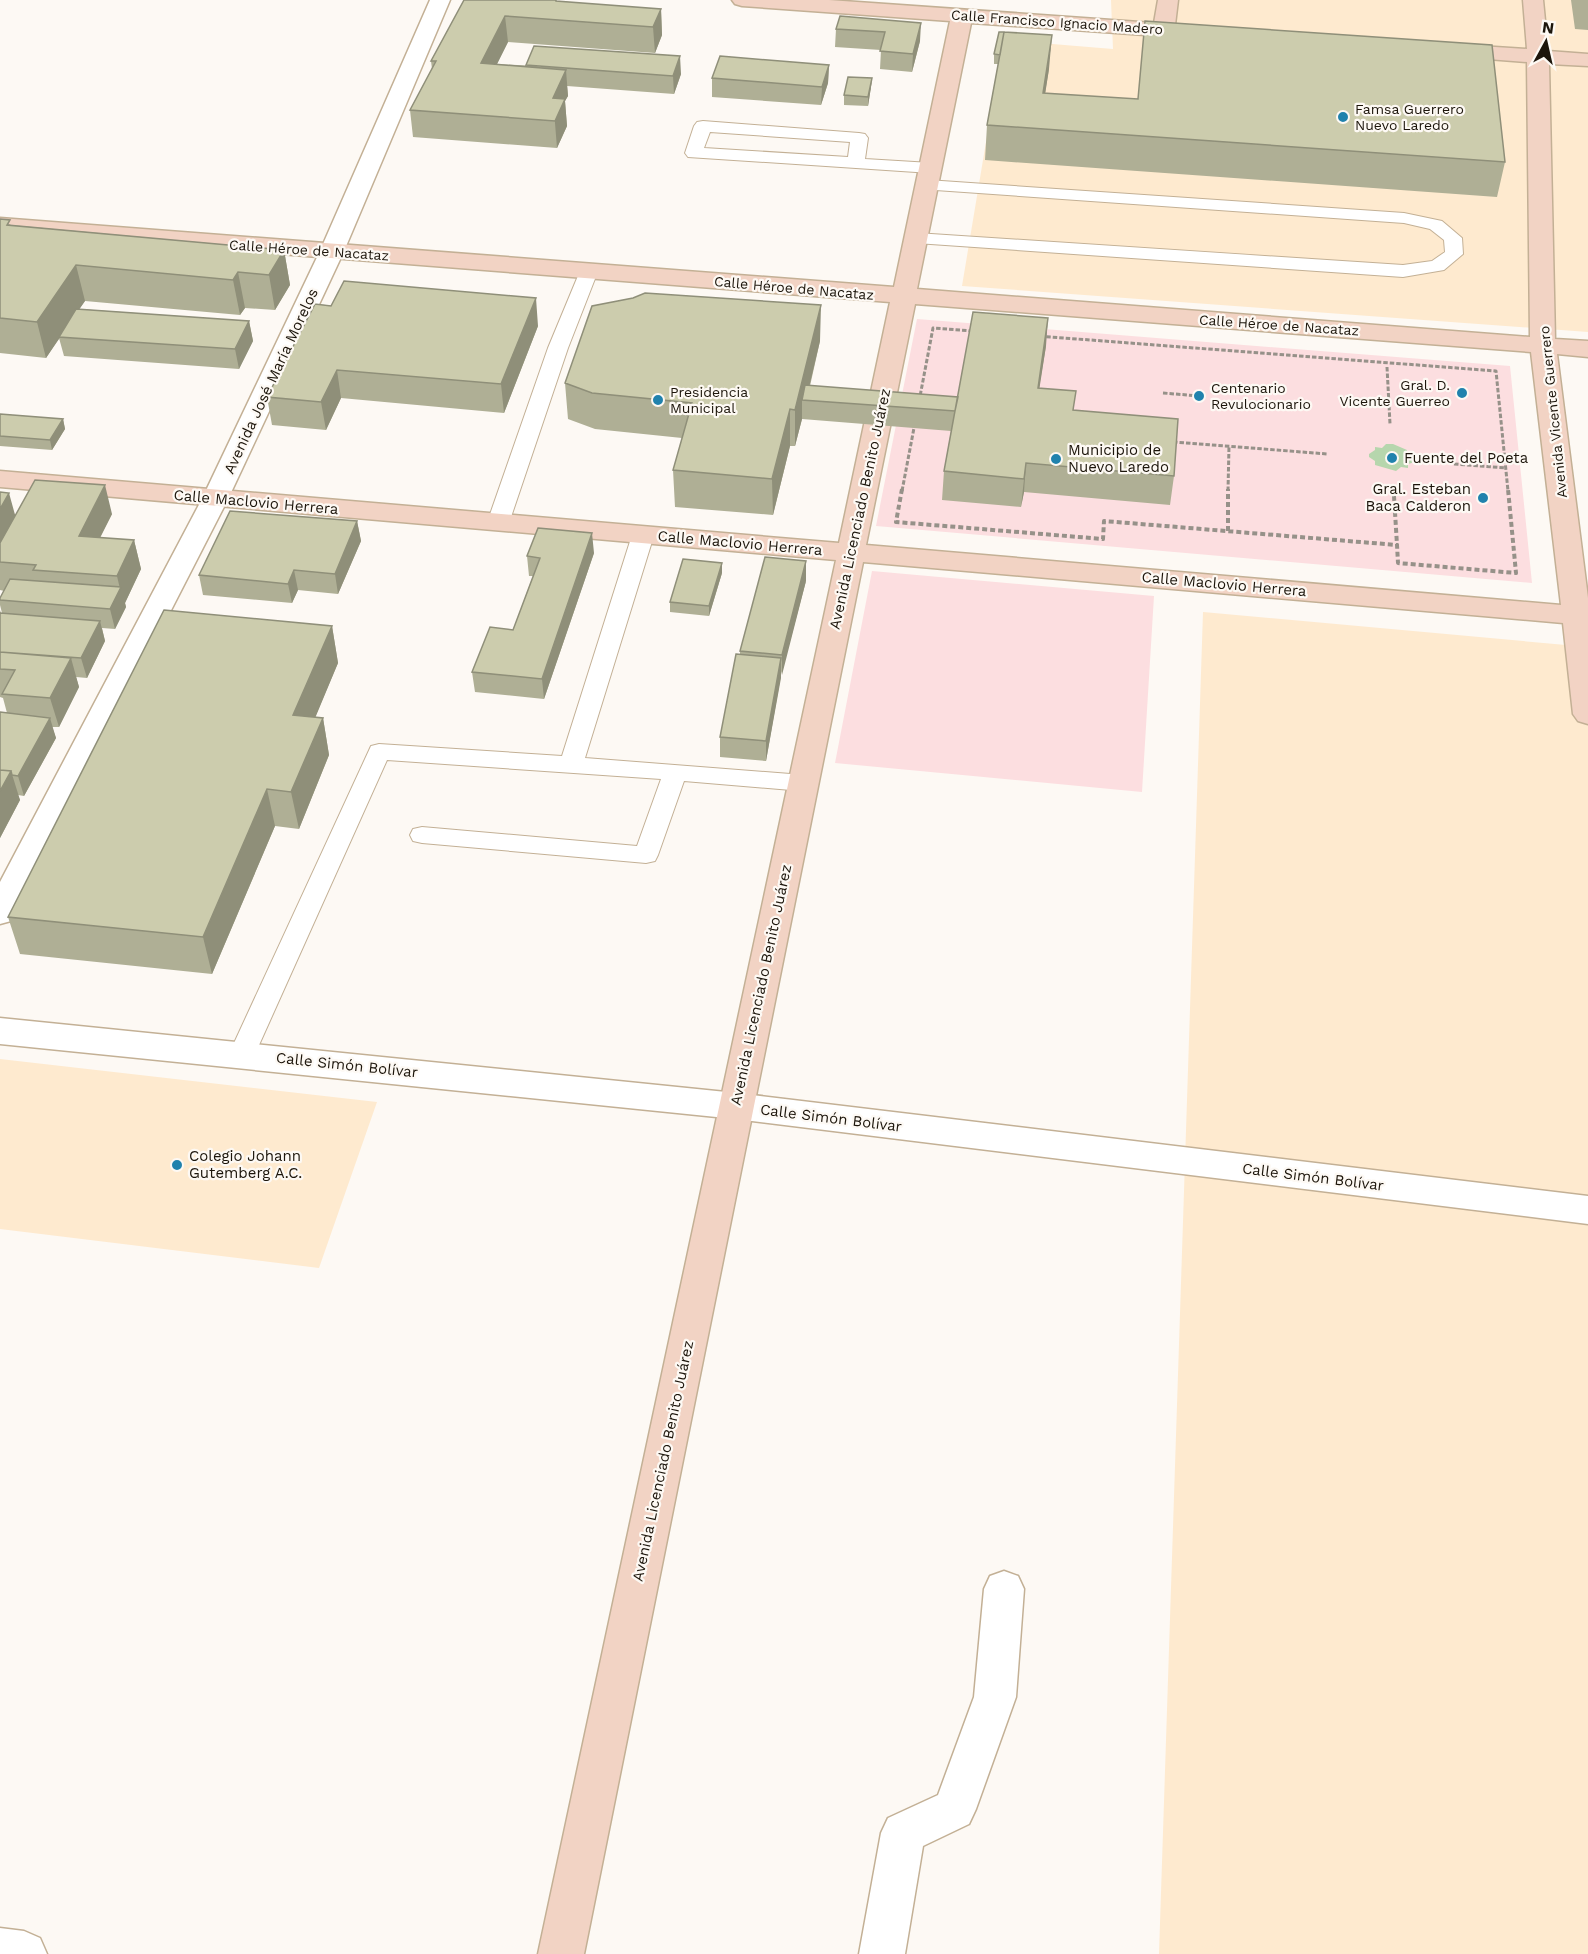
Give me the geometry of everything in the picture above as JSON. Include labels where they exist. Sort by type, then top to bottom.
[{"type":"main road","name":"Calle Francisco Ignacio Madero","points":[[742,0],[1211,33]]},
{"type":"main road","points":[[1164,30],[1168,0]]},
{"type":"main road","name":"Avenida Vicente Guerrero","points":[[1533,0],[1538,56],[1543,345],[1582,615],[1588,714]]},
{"type":"main road","name":"Avenida Licenciado Benito Juárez","points":[[561,1954],[962,15]]},
{"type":"main road","points":[[1433,49],[1588,60]]},
{"type":"main road","name":"Calle Héroe de Nacataz","points":[[0,225],[1588,349]]},
{"type":"main road","name":"Calle Maclovio Herrera","points":[[0,480],[1582,615]]},
{"type":"street","name":"Avenida José María Morelos","points":[[0,913],[214,499],[332,251],[440,0]]},
{"type":"street","name":"Calle Simón Bolívar","points":[[0,1031],[736,1106],[1588,1210]]},
{"type":"street","points":[[882,1954],[903,1833],[954,1809],[995,1697],[1004,1589]]},
{"type":"street","points":[[0,1951],[24,1954]]},
{"type":"lane","points":[[856,163],[859,138],[703,126],[694,153],[856,163],[929,176],[1404,218],[1436,225],[1453,238],[1454,254],[1437,266],[1403,271],[916,238]]},
{"type":"lane","points":[[498,523],[558,348],[589,272]]},
{"type":"lane","points":[[571,765],[643,535]]},
{"type":"lane","points":[[242,1054],[379,752],[803,783]]},
{"type":"lane","points":[[422,835],[646,855],[675,772]]},
{"type":"path","points":[[1394,496],[1397,545],[1398,563],[1516,573],[1496,371],[933,328],[896,522],[1103,539],[1104,521],[1397,545]]},
{"type":"path","points":[[1387,363],[1390,424]]},
{"type":"path","points":[[1163,393],[1199,396]]},
{"type":"path","points":[[1163,441],[1328,454]]},
{"type":"path","points":[[1228,531],[1229,446]]},
{"type":"path","points":[[1454,464],[1506,468]]},
{"type":"shaded area","points":[[1111,0],[1588,0],[1588,332],[962,286],[1003,40],[1113,49]]},
{"type":"shaded area","points":[[917,319],[1510,366],[1532,583],[876,526]]},
{"type":"shaded area","points":[[1386,444],[1393,444],[1407,450],[1407,453],[1415,458],[1415,462],[1408,464],[1408,468],[1401,467],[1396,471],[1375,465],[1375,461],[1369,457],[1369,454],[1375,450],[1375,447],[1382,448]]},
{"type":"shaded area","points":[[872,571],[1154,596],[1142,792],[835,763]]},
{"type":"shaded area","points":[[1203,612],[1588,647],[1588,1954],[1159,1954]]},
{"type":"shaded area","name":"Colegio Johann Gutemberg A.C.","points":[[0,1059],[377,1102],[319,1268],[0,1229]]},
{"type":"building","points":[[464,0],[556,0],[661,9],[653,27],[505,16],[481,63],[566,70],[553,98],[565,99],[555,121],[410,110],[436,61],[431,61]]},
{"type":"building","points":[[840,16],[921,23],[913,54],[880,51],[885,32],[836,29]]},
{"type":"building","points":[[1145,21],[1492,45],[1505,162],[987,125],[1004,32],[1052,35],[1043,93],[1138,99]]},
{"type":"building","points":[[999,32],[1004,32],[1000,55],[994,54]]},
{"type":"building","points":[[534,46],[680,56],[673,76],[526,65]]},
{"type":"building","points":[[720,56],[829,65],[822,87],[712,78]]},
{"type":"building","points":[[848,77],[872,78],[868,97],[844,95]]},
{"type":"building","points":[[0,219],[10,220],[7,225],[284,250],[269,275],[238,272],[233,280],[76,265],[37,322],[0,318]]},
{"type":"building","points":[[344,281],[536,298],[501,384],[337,370],[321,402],[267,397],[315,304],[331,306]]},
{"type":"building","points":[[645,293],[821,305],[795,410],[790,409],[772,479],[673,470],[692,403],[592,393],[565,383],[592,306],[633,298]]},
{"type":"building","points":[[76,309],[249,321],[235,349],[59,337]]},
{"type":"building","points":[[973,312],[1048,318],[1038,388],[1076,391],[1073,410],[1178,419],[1174,476],[1026,463],[1024,479],[944,471]]},
{"type":"building","points":[[805,385],[958,397],[955,411],[802,400]]},
{"type":"building","points":[[0,414],[63,419],[50,440],[0,436]]},
{"type":"building","points":[[35,480],[105,485],[79,536],[134,540],[117,576],[33,570],[36,565],[0,562],[0,543]]},
{"type":"building","points":[[0,492],[9,493],[0,509]]},
{"type":"building","points":[[230,511],[357,521],[335,574],[294,570],[288,584],[199,575]]},
{"type":"building","points":[[538,528],[592,533],[542,679],[472,672],[490,627],[513,630],[540,558],[527,556]]},
{"type":"building","points":[[765,557],[806,561],[782,655],[740,651]]},
{"type":"building","points":[[683,559],[722,563],[709,606],[670,602]]},
{"type":"building","points":[[10,579],[121,587],[110,609],[0,600]]},
{"type":"building","points":[[164,610],[332,626],[293,715],[323,718],[291,792],[267,789],[203,937],[8,917]]},
{"type":"building","points":[[0,613],[100,621],[81,658],[0,652]]},
{"type":"building","points":[[0,652],[71,658],[50,698],[2,694],[15,670],[0,669]]},
{"type":"building","points":[[736,654],[781,658],[766,741],[720,737]]},
{"type":"building","points":[[0,712],[50,718],[18,776],[12,775],[11,771],[0,770]]},
{"type":"building","points":[[0,770],[11,771],[0,791]]},
{"type":"place","name":"Famsa Guerrero Nuevo Laredo","points":[[1343,117]]},
{"type":"place","name":"Gral. D. Vicente Guerreo","points":[[1462,393]]},
{"type":"place","name":"Centenario Revulocionario","points":[[1199,396]]},
{"type":"place","name":"Presidencia Municipal","points":[[658,400]]},
{"type":"place","name":"Fuente del Poeta","points":[[1392,458]]},
{"type":"place","name":"Municipio de Nuevo Laredo","points":[[1056,459]]},
{"type":"place","name":"Gral. Esteban Baca Calderon","points":[[1483,498]]},
{"type":"place","name":"Colegio Johann Gutemberg A.C.","points":[[177,1165]]}]
